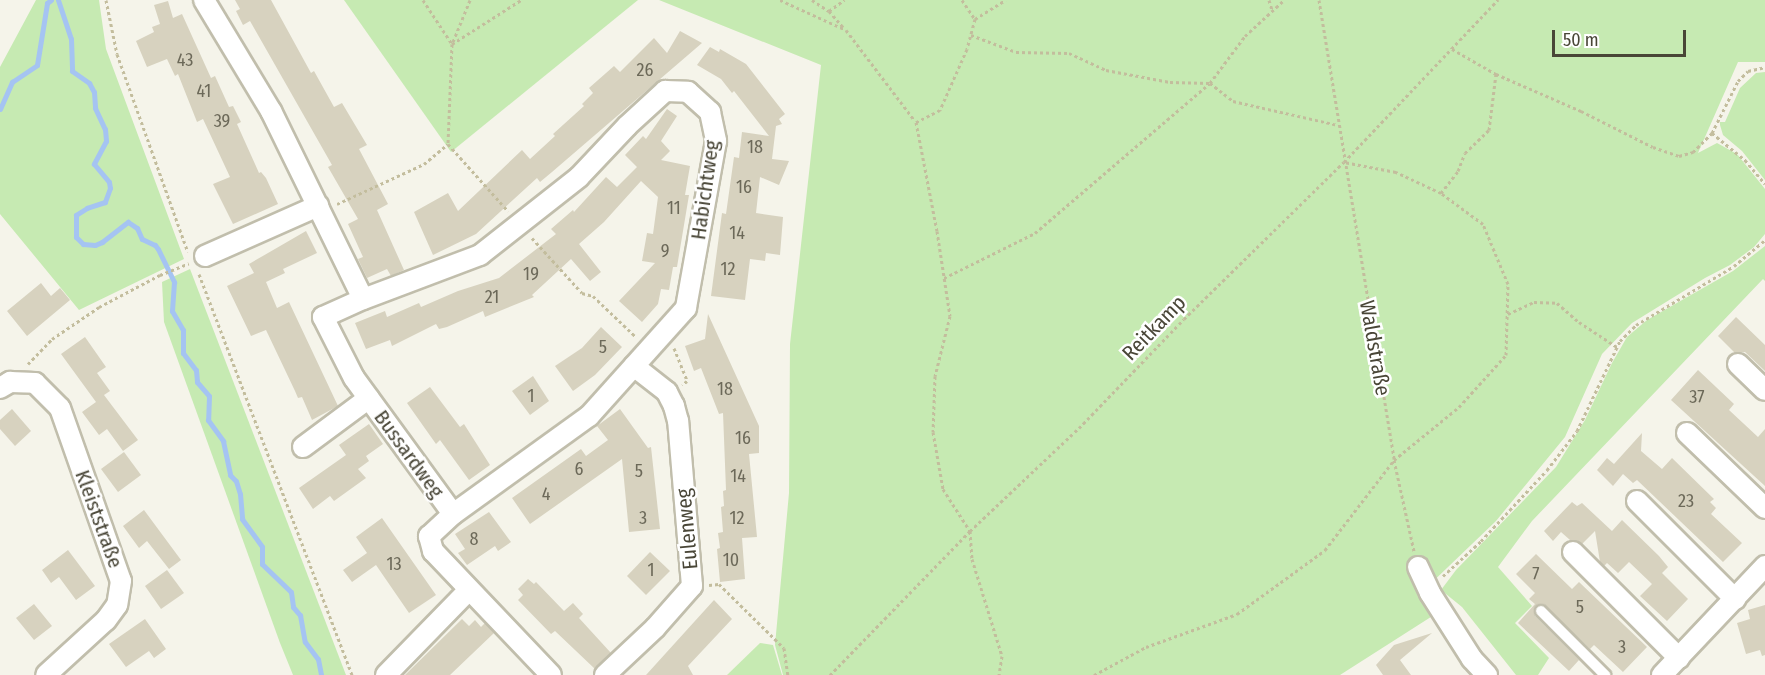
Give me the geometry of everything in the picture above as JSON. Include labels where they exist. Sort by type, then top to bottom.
[{"type":"street","points":[[204,0],[271,111],[363,299]]},
{"type":"street","name":"Habichtweg","points":[[363,299],[480,255],[579,177],[627,126],[665,91],[688,92],[710,112],[716,141],[686,308],[589,416],[453,514]]},
{"type":"street","points":[[198,262],[318,207]]},
{"type":"street","name":"Bussardweg","points":[[363,299],[323,317],[354,378],[453,514],[433,530],[429,544],[438,557],[551,675]]},
{"type":"street","points":[[1738,364],[1765,390]]},
{"type":"street","points":[[634,366],[669,396]]},
{"type":"street","name":"Kleiststraße","points":[[5,385],[35,383],[60,408],[121,581],[117,605],[106,620],[46,675]]},
{"type":"street","name":"Eulenweg","points":[[605,675],[655,628],[692,586],[678,422],[669,396]]},
{"type":"street","name":"Bussardweg","points":[[303,447],[369,398]]},
{"type":"street","points":[[1687,433],[1765,508]]},
{"type":"street","points":[[1637,501],[1735,599]]},
{"type":"street","points":[[1573,552],[1679,658]]},
{"type":"street","points":[[1662,675],[1765,566]]},
{"type":"street","points":[[1418,567],[1430,593],[1472,659],[1487,675]]},
{"type":"street","points":[[386,675],[469,590]]},
{"type":"lane","points":[[1541,611],[1605,675]]},
{"type":"path","points":[[106,0],[117,54],[198,262],[352,675]]},
{"type":"path","points":[[423,0],[452,44]]},
{"type":"path","points":[[470,0],[452,44],[448,144],[582,293],[593,296],[649,350]]},
{"type":"path","points":[[452,44],[521,0]]},
{"type":"path","points":[[780,0],[846,30]]},
{"type":"path","points":[[812,0],[829,11],[846,30],[916,122],[950,316],[935,376],[933,432],[943,489],[970,531],[972,559],[1002,656],[999,675]]},
{"type":"path","points":[[829,11],[844,0]]},
{"type":"path","points":[[962,0],[975,19]]},
{"type":"path","points":[[916,122],[940,110],[953,84],[975,19],[1005,0]]},
{"type":"path","points":[[1269,0],[1272,10]]},
{"type":"path","points":[[944,278],[1035,233],[1210,83],[1245,36],[1284,0]]},
{"type":"path","name":"Waldstraße","points":[[1319,0],[1394,460],[1418,567]]},
{"type":"path","name":"Reitkamp","points":[[830,675],[970,531],[1078,428],[1184,319],[1344,162],[1498,0]]},
{"type":"path","points":[[970,35],[1016,52],[1069,53],[1106,70],[1170,82],[1210,83],[1233,101],[1338,126]]},
{"type":"path","points":[[1452,49],[1496,74],[1581,111],[1653,147],[1679,156],[1693,152],[1712,133],[1738,81],[1748,71],[1765,67]]},
{"type":"path","points":[[1442,193],[1458,171],[1465,153],[1489,130],[1496,74]]},
{"type":"path","points":[[1712,133],[1745,160],[1765,184]]},
{"type":"path","points":[[318,207],[330,207],[424,164],[448,144]]},
{"type":"path","points":[[1094,675],[1146,647],[1236,614],[1325,550],[1394,460],[1459,407],[1506,355],[1508,284],[1483,224],[1442,193],[1396,172],[1344,162]]},
{"type":"path","points":[[1430,593],[1443,575],[1481,541],[1553,462],[1577,431],[1617,347],[1636,325],[1734,266],[1765,240]]},
{"type":"path","points":[[5,385],[52,339],[99,307],[180,267]]},
{"type":"path","points":[[1507,314],[1534,302],[1557,303],[1579,322],[1617,347]]},
{"type":"path","points":[[667,330],[687,381],[669,396]]},
{"type":"path","points":[[692,586],[719,585],[784,648],[788,675]]},
{"type":"green space","points":[[36,0],[99,0],[106,49],[184,259],[79,310],[0,214],[0,67]]},
{"type":"green space","points":[[344,0],[638,0],[451,152]]},
{"type":"green space","points":[[659,0],[1765,0],[1765,62],[1738,62],[1698,153],[1717,143],[1737,154],[1765,189],[1765,234],[1754,247],[1730,265],[1632,323],[1602,354],[1565,437],[1496,521],[1423,591],[1434,615],[1340,675],[783,675],[775,645],[789,493],[790,344],[821,65]]},
{"type":"green space","points":[[1765,72],[1765,180],[1742,151],[1723,135],[1720,122],[1725,122],[1740,88],[1756,73]]},
{"type":"green space","points":[[1765,246],[1765,281],[1763,279],[1532,521],[1498,567],[1532,606],[1515,623],[1549,658],[1538,675],[1516,675],[1462,607],[1441,590],[1456,570],[1556,467],[1585,420],[1627,337],[1647,320],[1733,271]]},
{"type":"green space","points":[[190,269],[346,675],[293,675],[280,643],[164,322],[162,282]]},
{"type":"green space","points":[[760,643],[773,645],[782,675],[727,675]]},
{"type":"building","points":[[235,0],[271,0],[311,73],[314,71],[334,107],[342,103],[367,145],[359,149],[388,204],[377,210],[404,270],[391,276],[387,269],[367,278],[358,259],[363,257],[348,224],[358,219],[328,167],[332,165],[250,21],[243,25],[236,11],[240,9]]},
{"type":"building","points":[[168,1],[173,18],[182,14],[211,78],[215,76],[229,107],[233,106],[241,122],[237,124],[259,173],[261,172],[266,178],[278,204],[233,224],[213,184],[230,177],[203,119],[197,122],[178,74],[175,76],[167,59],[147,67],[136,41],[154,32],[152,27],[160,24],[154,5]]},
{"type":"building","points":[[680,31],[702,43],[540,182],[537,178],[476,234],[433,255],[414,212],[448,193],[458,211],[522,150],[530,159],[555,136],[553,134],[584,106],[582,104],[593,93],[589,88],[614,66],[620,72],[654,38],[667,53]]},
{"type":"building","points":[[710,47],[719,52],[720,49],[746,64],[785,114],[779,119],[782,124],[776,126],[772,159],[789,161],[779,185],[760,177],[756,213],[783,217],[780,255],[766,253],[765,261],[750,259],[745,300],[711,296],[722,213],[726,214],[734,157],[739,158],[742,132],[769,136],[734,91],[732,93],[721,79],[697,65]]},
{"type":"building","points":[[667,109],[677,116],[661,141],[670,151],[661,160],[690,166],[685,195],[689,195],[677,267],[673,267],[669,290],[661,289],[658,304],[642,322],[619,301],[655,263],[642,261],[647,233],[653,234],[658,197],[641,181],[604,222],[579,244],[601,272],[590,281],[571,259],[532,295],[534,297],[485,317],[483,311],[447,327],[439,329],[436,324],[392,346],[390,340],[366,349],[355,323],[385,311],[387,317],[419,303],[421,307],[458,291],[499,278],[556,234],[551,229],[573,210],[574,212],[606,177],[617,187],[637,167],[625,155],[643,136],[646,139]]},
{"type":"building","points":[[306,231],[317,253],[283,269],[285,273],[266,282],[277,308],[289,302],[338,406],[312,420],[302,397],[298,398],[266,330],[251,336],[227,286],[254,273],[249,264]]},
{"type":"building","points":[[41,283],[51,296],[60,288],[70,300],[27,336],[7,311]]},
{"type":"building","points":[[708,314],[759,426],[759,453],[749,454],[757,537],[742,538],[745,579],[720,582],[718,533],[723,532],[721,507],[724,506],[723,491],[726,490],[723,413],[719,414],[701,368],[694,371],[685,346],[705,339]]},
{"type":"building","points":[[1736,317],[1765,345],[1765,371],[1745,352],[1735,353],[1718,336]]},
{"type":"building","points":[[601,327],[622,347],[595,375],[573,391],[555,366],[582,348]]},
{"type":"building","points":[[85,337],[106,367],[97,373],[110,391],[104,395],[138,440],[123,451],[107,429],[99,435],[82,412],[96,402],[61,354]]},
{"type":"building","points":[[1698,370],[1734,404],[1729,410],[1758,437],[1765,429],[1765,486],[1671,400]]},
{"type":"building","points":[[533,376],[549,401],[530,415],[512,391]]},
{"type":"building","points":[[430,387],[460,427],[464,424],[490,465],[469,480],[440,440],[436,444],[407,403]]},
{"type":"building","points":[[12,409],[31,431],[15,446],[0,429],[0,420]]},
{"type":"building","points":[[620,409],[648,448],[651,447],[660,529],[629,532],[622,459],[530,524],[512,498],[581,449],[586,456],[608,440],[597,426]]},
{"type":"building","points":[[369,424],[383,444],[366,456],[369,461],[358,469],[366,478],[334,501],[330,496],[313,509],[299,488],[346,455],[339,445]]},
{"type":"building","points":[[1642,433],[1641,451],[1662,469],[1672,458],[1714,499],[1710,502],[1716,508],[1711,514],[1742,543],[1723,562],[1637,480],[1633,483],[1623,474],[1613,486],[1597,470],[1607,458],[1614,464]]},
{"type":"building","points":[[124,452],[141,475],[118,492],[101,469]]},
{"type":"building","points":[[1572,502],[1577,506],[1582,503],[1612,531],[1622,520],[1668,567],[1662,573],[1688,599],[1667,621],[1640,596],[1652,584],[1629,562],[1618,573],[1607,563],[1604,566],[1600,562],[1595,531],[1582,544],[1570,540],[1561,532],[1553,541],[1544,531]]},
{"type":"building","points":[[144,510],[181,560],[169,569],[147,541],[139,548],[123,526]]},
{"type":"building","points":[[489,512],[511,542],[498,551],[495,546],[467,565],[458,553],[465,549],[455,534]]},
{"type":"building","points":[[382,518],[436,595],[409,613],[376,565],[352,582],[343,570],[367,553],[356,537]]},
{"type":"building","points":[[68,550],[95,586],[76,600],[59,577],[51,583],[42,570]]},
{"type":"building","points":[[650,552],[670,571],[646,595],[627,576]]},
{"type":"building","points":[[1536,554],[1572,589],[1579,582],[1647,647],[1623,672],[1594,645],[1590,649],[1543,604],[1535,606],[1535,616],[1579,660],[1569,671],[1518,623],[1535,604],[1529,599],[1535,593],[1516,574]]},
{"type":"building","points":[[167,570],[184,593],[161,609],[145,586]]},
{"type":"building","points":[[528,579],[534,584],[536,582],[564,611],[573,603],[583,614],[579,618],[611,653],[595,669],[555,631],[551,634],[518,600],[523,595],[518,589]]},
{"type":"building","points":[[714,600],[732,619],[688,666],[693,675],[646,675]]},
{"type":"building","points":[[34,604],[52,626],[34,640],[16,618]]},
{"type":"building","points":[[1765,605],[1765,655],[1762,656],[1760,650],[1746,654],[1737,623],[1750,619],[1748,610]]},
{"type":"building","points":[[145,619],[166,649],[154,658],[149,651],[126,667],[109,644]]},
{"type":"building","points":[[462,619],[469,626],[475,620],[481,627],[485,623],[494,633],[450,675],[405,675]]},
{"type":"building","points":[[1432,633],[1400,660],[1411,675],[1383,675],[1376,665],[1394,645]]},
{"type":"waterway","points":[[0,109],[12,82],[37,65],[47,3],[51,0]]},
{"type":"waterway","points":[[58,0],[71,39],[72,71],[89,83],[94,92],[95,108],[105,129],[106,141],[94,164],[109,182],[110,188],[105,202],[87,208],[76,215],[76,237],[83,244],[95,245],[128,222],[137,228],[142,239],[155,245],[158,249],[174,282],[172,311],[183,330],[183,353],[196,370],[197,382],[209,396],[208,420],[223,441],[230,475],[236,481],[240,494],[242,519],[262,547],[262,564],[291,592],[293,607],[300,615],[305,642],[318,659],[321,675]]}]
